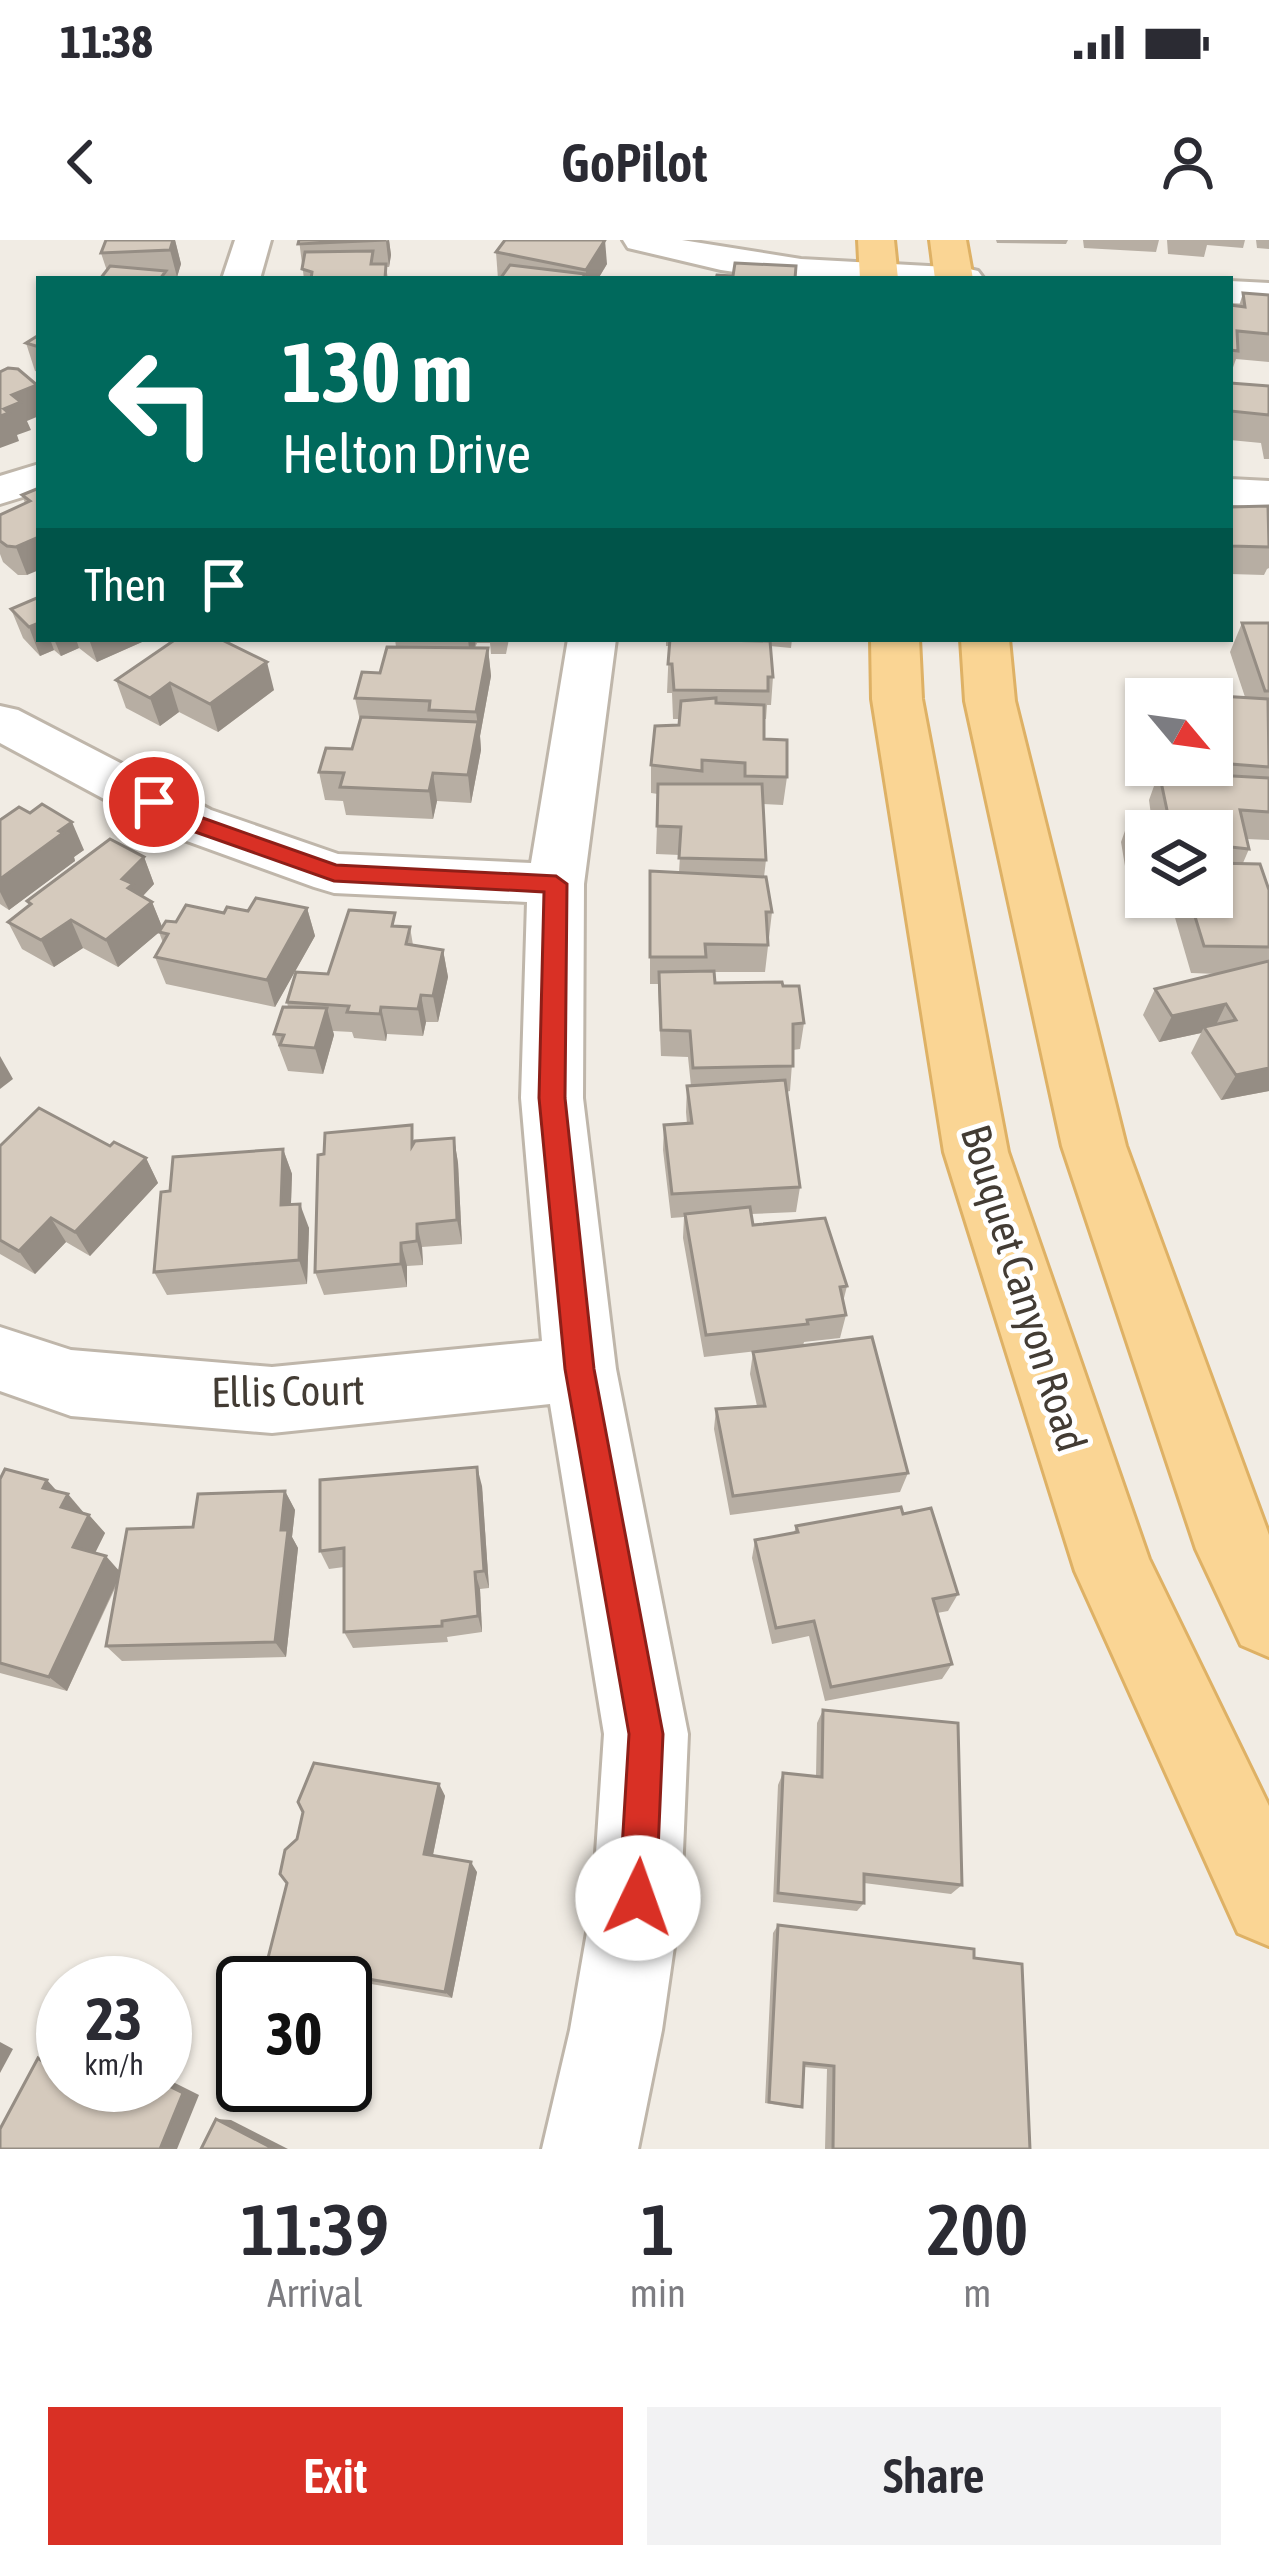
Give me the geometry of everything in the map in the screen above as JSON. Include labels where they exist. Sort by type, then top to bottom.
[{"type":"main road","points":[[948,240],[954,276]]},
{"type":"main road","name":"Bouquet Canyon Road","points":[[895,642],[897,699],[976,1152],[1114,1571],[1269,1902]]},
{"type":"main road","points":[[985,642],[990,700],[1094,1146],[1235,1549],[1269,1617]]},
{"type":"street","points":[[242,276],[253,240]]},
{"type":"street","points":[[641,240],[686,268],[802,272],[878,265],[938,276]]},
{"type":"street","points":[[1233,292],[1269,294]]},
{"type":"street","points":[[0,491],[36,478]]},
{"type":"street","points":[[1233,492],[1269,494]]},
{"type":"street","points":[[590,2149],[638,1898],[646,1734],[580,1369],[552,1098],[556,884],[592,642]]},
{"type":"street","points":[[0,722],[192,823],[334,873],[556,884]]},
{"type":"street","name":"Ellis Court","points":[[0,1359],[71,1383],[272,1400],[580,1369]]},
{"type":"building","points":[[106,240],[173,240],[170,250],[101,253]]},
{"type":"building","points":[[299,240],[386,240],[298,244]]},
{"type":"building","points":[[505,240],[605,240],[586,270],[496,252]]},
{"type":"building","points":[[373,251],[371,264],[386,264],[385,276],[311,276],[302,269],[305,252]]},
{"type":"building","points":[[735,263],[796,266],[795,276],[733,276]]},
{"type":"building","points":[[510,265],[585,274],[584,276],[502,276]]},
{"type":"building","points":[[110,266],[166,271],[162,276],[102,276]]},
{"type":"building","points":[[1243,293],[1269,295],[1269,334],[1237,331],[1238,351],[1233,350],[1233,305],[1245,307]]},
{"type":"building","points":[[18,369],[36,385],[12,395],[21,402],[4,409],[9,413],[0,416],[0,372]]},
{"type":"building","points":[[1233,383],[1269,386],[1269,415],[1233,411]]},
{"type":"building","points":[[36,489],[36,538],[7,546],[0,541],[0,515],[30,501],[22,495]]},
{"type":"building","points":[[1268,506],[1269,547],[1233,546],[1233,507]]},
{"type":"building","points":[[36,598],[36,624],[29,627],[11,609]]},
{"type":"building","points":[[1242,623],[1269,623],[1269,691],[1265,691]]},
{"type":"building","points":[[172,642],[226,642],[267,662],[210,704],[170,683],[150,698],[116,680]]},
{"type":"building","points":[[670,642],[770,642],[773,677],[768,677],[768,691],[674,690],[672,664],[668,664]]},
{"type":"building","points":[[387,647],[488,648],[476,712],[429,710],[430,701],[355,698],[362,672],[380,673]]},
{"type":"building","points":[[1233,697],[1268,699],[1269,767],[1233,764]]},
{"type":"building","points":[[716,698],[716,703],[764,705],[764,739],[787,740],[787,777],[745,776],[745,763],[702,760],[702,771],[651,765],[655,726],[679,725],[681,701]]},
{"type":"building","points":[[361,717],[478,722],[468,775],[433,773],[429,791],[340,787],[344,773],[319,772],[326,748],[352,749]]},
{"type":"building","points":[[1233,776],[1269,778],[1269,812],[1240,810],[1249,849],[1233,847],[1233,810],[1167,810],[1162,786],[1233,786]]},
{"type":"building","points":[[658,784],[762,784],[766,860],[679,858],[681,827],[657,826]]},
{"type":"building","points":[[42,804],[72,822],[0,879],[0,820],[19,807],[30,813]]},
{"type":"building","points":[[110,839],[144,857],[122,879],[152,902],[106,940],[71,920],[41,940],[8,922],[31,904],[27,901]]},
{"type":"building","points":[[1233,863],[1260,864],[1269,890],[1269,947],[1204,946],[1195,918],[1233,918]]},
{"type":"building","points":[[650,871],[766,877],[772,912],[766,912],[768,945],[705,944],[706,957],[650,957]]},
{"type":"building","points":[[256,898],[307,908],[267,980],[155,957],[168,934],[159,932],[166,921],[176,922],[186,905],[224,913],[227,907],[248,911]]},
{"type":"building","points":[[349,910],[395,913],[392,926],[410,927],[406,944],[443,950],[433,996],[421,995],[418,1009],[381,1007],[380,1014],[347,1012],[349,1006],[287,1002],[296,972],[328,974]]},
{"type":"building","points":[[1269,961],[1269,1068],[1236,1075],[1204,1027],[1236,1020],[1226,1004],[1172,1016],[1155,989]]},
{"type":"building","points":[[714,971],[715,983],[799,986],[804,1023],[793,1024],[793,1066],[693,1068],[690,1031],[661,1030],[659,972]]},
{"type":"building","points":[[283,1007],[327,1008],[315,1048],[280,1045],[284,1035],[274,1034]]},
{"type":"building","points":[[785,1080],[800,1187],[672,1194],[664,1125],[692,1123],[687,1086]]},
{"type":"building","points":[[39,1108],[110,1146],[114,1142],[146,1158],[75,1232],[51,1218],[19,1251],[0,1240],[0,1146]]},
{"type":"building","points":[[412,1125],[412,1146],[415,1141],[454,1138],[457,1220],[417,1224],[417,1241],[401,1243],[401,1264],[315,1272],[318,1155],[324,1154],[325,1133]]},
{"type":"building","points":[[283,1149],[281,1205],[300,1204],[299,1260],[154,1272],[161,1192],[170,1191],[173,1157]]},
{"type":"building","points":[[750,1207],[753,1225],[825,1218],[847,1286],[840,1287],[846,1315],[706,1335],[685,1214]]},
{"type":"building","points":[[872,1337],[908,1473],[733,1496],[716,1409],[765,1406],[753,1352]]},
{"type":"building","points":[[477,1467],[484,1571],[475,1572],[478,1616],[442,1621],[442,1626],[344,1632],[344,1548],[320,1551],[320,1480]]},
{"type":"building","points":[[5,1469],[47,1480],[43,1488],[68,1494],[61,1507],[89,1515],[73,1547],[106,1556],[49,1677],[0,1663],[0,1479]]},
{"type":"building","points":[[285,1491],[281,1530],[288,1530],[275,1642],[106,1646],[127,1529],[193,1527],[198,1494]]},
{"type":"building","points":[[901,1507],[903,1514],[931,1508],[958,1594],[933,1599],[952,1664],[831,1687],[814,1621],[776,1628],[755,1540],[798,1532],[796,1526]]},
{"type":"building","points":[[823,1710],[958,1723],[962,1885],[864,1874],[864,1903],[778,1893],[783,1773],[822,1777]]},
{"type":"building","points":[[314,1763],[439,1784],[424,1854],[471,1862],[445,1992],[372,1980],[372,1956],[269,1956],[287,1883],[280,1874],[285,1850],[297,1839],[303,1812],[298,1802]]},
{"type":"building","points":[[778,1925],[974,1949],[974,1958],[1022,1964],[1030,2149],[833,2149],[834,2066],[804,2063],[802,2107],[769,2102]]},
{"type":"building","points":[[36,2062],[36,2112],[175,2112],[160,2149],[0,2149],[0,2129]]},
{"type":"building","points":[[216,2119],[274,2149],[201,2149]]},
{"type":"route","points":[[154,802],[192,823],[334,873],[556,884],[552,1098],[580,1369],[646,1734],[638,1898]]}]
